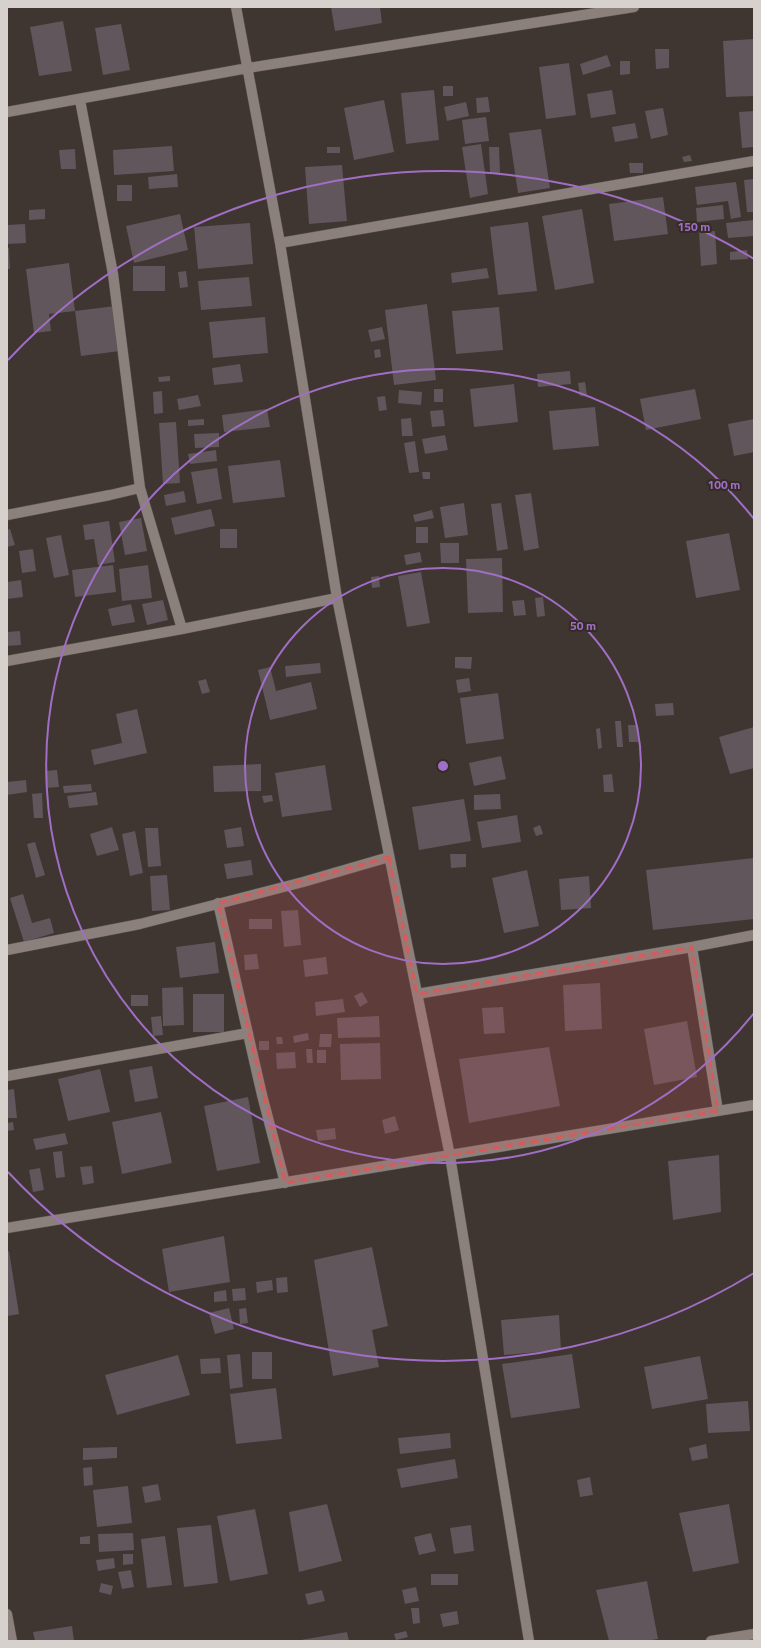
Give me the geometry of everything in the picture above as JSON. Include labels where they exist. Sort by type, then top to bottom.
[{"type":"street","points":[[236,7],[280,243],[337,598],[450,1156],[529,1641]]},
{"type":"street","points":[[7,112],[80,100],[248,68],[634,7]]},
{"type":"street","points":[[80,100],[113,274],[140,488],[182,629]]},
{"type":"street","points":[[280,243],[754,161]]},
{"type":"street","points":[[7,515],[140,488]]},
{"type":"street","points":[[7,661],[182,629],[337,598]]},
{"type":"street","points":[[7,950],[140,924],[304,882],[389,857]]},
{"type":"street","points":[[218,903],[285,1183]]},
{"type":"street","points":[[417,994],[754,935]]},
{"type":"street","points":[[692,947],[718,1111]]},
{"type":"street","points":[[7,1076],[248,1033]]},
{"type":"street","points":[[7,1228],[754,1105]]},
{"type":"street","points":[[7,1614],[12,1641]]},
{"type":"street","points":[[711,1641],[754,1634]]},
{"type":"highlighted area","points":[[389,857],[417,994],[692,947],[718,1111],[285,1183],[218,903]]},
{"type":"building","points":[[331,7],[380,7],[382,23],[335,31]]},
{"type":"building","points":[[63,21],[72,71],[39,76],[30,27]]},
{"type":"building","points":[[121,24],[130,70],[103,75],[95,28]]},
{"type":"building","points":[[754,39],[754,96],[726,97],[723,41]]},
{"type":"building","points":[[655,49],[669,49],[669,68],[656,69]]},
{"type":"building","points":[[607,55],[611,66],[583,75],[580,64]]},
{"type":"building","points":[[620,61],[630,61],[630,74],[620,75]]},
{"type":"building","points":[[569,63],[576,115],[546,119],[539,67]]},
{"type":"building","points":[[443,86],[453,86],[453,96],[443,96]]},
{"type":"building","points":[[434,90],[439,140],[406,144],[401,93]]},
{"type":"building","points":[[612,90],[616,114],[591,118],[587,94]]},
{"type":"building","points":[[488,97],[490,112],[477,113],[476,98]]},
{"type":"building","points":[[384,100],[394,152],[354,160],[344,108]]},
{"type":"building","points":[[466,102],[469,116],[447,121],[444,107]]},
{"type":"building","points":[[663,108],[668,135],[651,139],[645,111]]},
{"type":"building","points":[[754,111],[754,147],[742,148],[739,112]]},
{"type":"building","points":[[486,117],[489,141],[465,144],[462,120]]},
{"type":"building","points":[[635,123],[638,138],[615,142],[612,127]]},
{"type":"building","points":[[541,129],[550,188],[518,193],[509,133]]},
{"type":"building","points":[[481,144],[488,194],[470,198],[462,147]]},
{"type":"building","points":[[172,146],[174,171],[114,175],[113,150]]},
{"type":"building","points":[[327,147],[340,147],[340,153],[327,153]]},
{"type":"building","points":[[489,147],[499,147],[500,173],[490,173]]},
{"type":"building","points":[[75,149],[76,169],[61,169],[59,150]]},
{"type":"building","points":[[690,155],[692,161],[684,162],[682,157]]},
{"type":"building","points":[[629,163],[643,163],[643,173],[630,173]]},
{"type":"building","points":[[342,165],[347,221],[309,224],[305,167]]},
{"type":"building","points":[[177,174],[178,187],[149,189],[148,177]]},
{"type":"building","points":[[754,179],[754,212],[747,212],[744,180]]},
{"type":"building","points":[[736,182],[741,217],[731,219],[728,201],[697,205],[695,187]]},
{"type":"building","points":[[117,185],[132,185],[132,201],[117,201]]},
{"type":"building","points":[[663,197],[668,234],[614,241],[609,204]]},
{"type":"building","points":[[723,205],[724,219],[697,222],[696,208]]},
{"type":"building","points":[[45,209],[45,219],[29,220],[29,210]]},
{"type":"building","points":[[582,209],[594,283],[555,290],[542,216]]},
{"type":"building","points":[[180,214],[188,250],[134,263],[126,226]]},
{"type":"building","points":[[754,220],[754,236],[728,238],[726,223]]},
{"type":"building","points":[[528,222],[537,291],[498,295],[490,227]]},
{"type":"building","points":[[250,223],[253,264],[198,269],[194,227]]},
{"type":"building","points":[[25,224],[26,243],[7,244],[7,225]]},
{"type":"building","points":[[715,231],[717,264],[701,266],[699,232]]},
{"type":"building","points":[[7,248],[9,248],[10,269],[7,269]]},
{"type":"building","points":[[747,250],[748,259],[730,260],[730,252]]},
{"type":"building","points":[[69,263],[75,311],[49,314],[51,331],[34,333],[26,269]]},
{"type":"building","points":[[133,266],[165,266],[165,291],[133,291]]},
{"type":"building","points":[[487,268],[489,278],[452,283],[451,273]]},
{"type":"building","points":[[186,271],[188,287],[180,288],[178,272]]},
{"type":"building","points":[[249,277],[252,306],[201,310],[198,281]]},
{"type":"building","points":[[427,304],[436,380],[394,385],[385,310]]},
{"type":"building","points":[[115,306],[120,351],[81,356],[75,311]]},
{"type":"building","points":[[499,307],[503,350],[456,354],[452,311]]},
{"type":"building","points":[[265,317],[268,353],[213,358],[209,322]]},
{"type":"building","points":[[382,327],[385,339],[371,342],[368,330]]},
{"type":"building","points":[[380,349],[381,357],[375,358],[374,350]]},
{"type":"building","points":[[240,364],[243,382],[214,385],[212,368]]},
{"type":"building","points":[[570,371],[571,384],[538,387],[537,374]]},
{"type":"building","points":[[170,376],[170,381],[159,382],[158,377]]},
{"type":"building","points":[[585,382],[587,395],[580,396],[578,383]]},
{"type":"building","points":[[514,384],[518,422],[474,427],[470,389]]},
{"type":"building","points":[[434,389],[443,389],[443,402],[434,402]]},
{"type":"building","points":[[695,389],[701,419],[646,430],[640,399]]},
{"type":"building","points":[[399,390],[422,392],[421,405],[398,403]]},
{"type":"building","points":[[162,391],[163,413],[154,414],[153,392]]},
{"type":"building","points":[[198,395],[201,406],[179,410],[177,399]]},
{"type":"building","points":[[385,396],[387,410],[379,411],[377,397]]},
{"type":"building","points":[[595,407],[599,446],[553,450],[549,411]]},
{"type":"building","points":[[267,409],[270,427],[224,432],[222,415]]},
{"type":"building","points":[[443,410],[445,426],[432,427],[430,411]]},
{"type":"building","points":[[411,418],[413,436],[402,436],[401,419]]},
{"type":"building","points":[[204,419],[204,425],[188,426],[188,420]]},
{"type":"building","points":[[754,419],[754,452],[734,456],[728,424]]},
{"type":"building","points":[[176,422],[180,483],[163,484],[159,423]]},
{"type":"building","points":[[219,433],[219,447],[195,448],[194,434]]},
{"type":"building","points":[[445,435],[448,450],[425,454],[422,439]]},
{"type":"building","points":[[415,441],[419,472],[409,473],[404,443]]},
{"type":"building","points":[[216,450],[217,461],[190,464],[188,454]]},
{"type":"building","points":[[280,460],[285,497],[233,503],[228,466]]},
{"type":"building","points":[[217,468],[222,499],[197,504],[191,472]]},
{"type":"building","points":[[422,472],[430,472],[430,479],[423,479]]},
{"type":"building","points":[[184,491],[186,502],[166,506],[164,495]]},
{"type":"building","points":[[531,493],[539,548],[524,551],[515,495]]},
{"type":"building","points":[[464,503],[468,535],[445,538],[440,507]]},
{"type":"building","points":[[501,503],[508,549],[497,551],[491,504]]},
{"type":"building","points":[[211,509],[215,526],[175,535],[171,518]]},
{"type":"building","points":[[432,510],[434,518],[415,522],[413,515]]},
{"type":"building","points":[[141,518],[147,551],[125,555],[119,522]]},
{"type":"building","points":[[109,521],[115,562],[98,565],[94,539],[85,540],[83,525]]},
{"type":"building","points":[[416,527],[428,527],[428,543],[416,543]]},
{"type":"building","points":[[10,529],[15,545],[7,547],[7,530]]},
{"type":"building","points":[[220,529],[237,529],[237,548],[220,548]]},
{"type":"building","points":[[729,533],[740,590],[696,598],[686,541]]},
{"type":"building","points":[[61,535],[69,575],[54,578],[46,538]]},
{"type":"building","points":[[440,543],[459,543],[459,563],[441,563]]},
{"type":"building","points":[[33,549],[36,571],[22,573],[19,551]]},
{"type":"building","points":[[420,552],[422,562],[406,565],[404,555]]},
{"type":"building","points":[[502,558],[503,612],[468,613],[466,559]]},
{"type":"building","points":[[113,565],[116,592],[75,597],[72,570]]},
{"type":"building","points":[[148,565],[152,598],[122,601],[119,569]]},
{"type":"building","points":[[421,572],[430,623],[407,627],[398,576]]},
{"type":"building","points":[[379,576],[380,587],[372,588],[371,577]]},
{"type":"building","points":[[21,580],[23,597],[7,599],[7,582]]},
{"type":"building","points":[[543,597],[545,616],[537,617],[535,598]]},
{"type":"building","points":[[163,600],[168,620],[147,625],[142,604]]},
{"type":"building","points":[[524,600],[526,615],[514,616],[512,601]]},
{"type":"building","points":[[131,604],[135,622],[112,626],[108,609]]},
{"type":"building","points":[[20,631],[21,645],[7,646],[7,632]]},
{"type":"building","points":[[455,657],[472,657],[471,669],[455,668]]},
{"type":"building","points":[[320,663],[321,673],[286,677],[285,666]]},
{"type":"building","points":[[270,667],[276,691],[311,682],[317,709],[270,720],[258,670]]},
{"type":"building","points":[[469,678],[471,691],[458,693],[456,680]]},
{"type":"building","points":[[206,679],[210,692],[202,694],[198,681]]},
{"type":"building","points":[[498,693],[504,739],[466,744],[460,698]]},
{"type":"building","points":[[673,703],[674,715],[656,716],[655,704]]},
{"type":"building","points":[[137,709],[147,753],[94,765],[91,750],[122,743],[116,714]]},
{"type":"building","points":[[615,721],[621,721],[623,747],[617,747]]},
{"type":"building","points":[[628,725],[637,725],[638,742],[629,742]]},
{"type":"building","points":[[754,727],[754,768],[730,774],[719,737]]},
{"type":"building","points":[[600,728],[602,748],[598,749],[596,729]]},
{"type":"building","points":[[501,756],[506,779],[474,786],[469,763]]},
{"type":"building","points":[[261,764],[261,791],[214,792],[213,766]]},
{"type":"building","points":[[325,765],[332,810],[282,817],[275,773]]},
{"type":"building","points":[[57,770],[59,787],[46,788],[45,771]]},
{"type":"building","points":[[612,774],[614,792],[604,792],[603,775]]},
{"type":"building","points":[[26,780],[27,792],[7,795],[7,782]]},
{"type":"building","points":[[91,784],[92,791],[64,793],[63,786]]},
{"type":"building","points":[[96,792],[98,805],[69,808],[67,796]]},
{"type":"building","points":[[42,793],[43,818],[34,818],[32,794]]},
{"type":"building","points":[[500,794],[501,809],[474,810],[474,795]]},
{"type":"building","points":[[272,795],[273,801],[264,803],[262,796]]},
{"type":"building","points":[[464,799],[471,841],[419,850],[412,807]]},
{"type":"building","points":[[517,815],[521,842],[482,848],[477,822]]},
{"type":"building","points":[[540,825],[543,834],[536,836],[533,828]]},
{"type":"building","points":[[112,827],[119,850],[97,856],[90,834]]},
{"type":"building","points":[[241,827],[244,846],[227,848],[224,830]]},
{"type":"building","points":[[145,828],[158,828],[161,866],[148,867]]},
{"type":"building","points":[[135,831],[143,873],[130,876],[122,834]]},
{"type":"building","points":[[35,842],[45,875],[36,878],[27,844]]},
{"type":"building","points":[[450,854],[466,854],[466,867],[451,868]]},
{"type":"building","points":[[754,858],[754,919],[653,930],[646,870]]},
{"type":"building","points":[[251,860],[253,875],[227,879],[224,864]]},
{"type":"building","points":[[527,870],[539,926],[504,933],[492,878]]},
{"type":"building","points":[[167,875],[170,910],[152,911],[150,876]]},
{"type":"building","points":[[589,876],[591,908],[561,910],[559,879]]},
{"type":"building","points":[[23,894],[32,923],[50,918],[54,933],[24,942],[10,898]]},
{"type":"building","points":[[298,910],[301,945],[284,947],[281,911]]},
{"type":"building","points":[[249,919],[272,919],[272,929],[249,929]]},
{"type":"building","points":[[215,942],[219,973],[180,978],[176,947]]},
{"type":"building","points":[[257,954],[259,969],[245,970],[244,955]]},
{"type":"building","points":[[326,957],[328,974],[305,977],[303,960]]},
{"type":"building","points":[[600,983],[602,1029],[565,1031],[563,985]]},
{"type":"building","points":[[183,987],[184,1025],[163,1026],[162,988]]},
{"type":"building","points":[[362,992],[368,1002],[360,1007],[354,996]]},
{"type":"building","points":[[193,994],[224,994],[224,1032],[193,1032]]},
{"type":"building","points":[[131,995],[148,995],[148,1006],[131,1006]]},
{"type":"building","points":[[343,999],[345,1012],[316,1016],[315,1002]]},
{"type":"building","points":[[503,1007],[505,1033],[484,1034],[482,1008]]},
{"type":"building","points":[[161,1016],[163,1035],[153,1036],[151,1017]]},
{"type":"building","points":[[379,1016],[380,1037],[338,1038],[337,1018]]},
{"type":"building","points":[[687,1021],[697,1077],[654,1085],[644,1029]]},
{"type":"building","points":[[308,1033],[309,1040],[294,1043],[293,1036]]},
{"type":"building","points":[[320,1034],[332,1034],[331,1047],[319,1047]]},
{"type":"building","points":[[276,1037],[282,1037],[283,1044],[277,1044]]},
{"type":"building","points":[[259,1041],[269,1041],[269,1050],[259,1050]]},
{"type":"building","points":[[380,1043],[381,1079],[341,1080],[340,1044]]},
{"type":"building","points":[[549,1047],[560,1106],[469,1123],[459,1059]]},
{"type":"building","points":[[306,1049],[312,1049],[313,1063],[307,1063]]},
{"type":"building","points":[[317,1050],[326,1050],[326,1063],[317,1063]]},
{"type":"building","points":[[295,1052],[296,1068],[277,1069],[276,1053]]},
{"type":"building","points":[[152,1066],[158,1098],[135,1102],[129,1070]]},
{"type":"building","points":[[100,1069],[110,1112],[68,1121],[58,1079]]},
{"type":"building","points":[[14,1089],[17,1118],[7,1118],[7,1090]]},
{"type":"building","points":[[248,1097],[260,1163],[217,1171],[204,1106]]},
{"type":"building","points":[[161,1112],[172,1163],[122,1174],[112,1122]]},
{"type":"building","points":[[395,1116],[399,1130],[385,1134],[382,1120]]},
{"type":"building","points":[[13,1122],[14,1130],[7,1131],[7,1123]]},
{"type":"building","points":[[335,1128],[336,1139],[318,1141],[316,1130]]},
{"type":"building","points":[[65,1133],[68,1144],[36,1150],[33,1139]]},
{"type":"building","points":[[62,1151],[65,1177],[56,1178],[53,1152]]},
{"type":"building","points":[[719,1155],[721,1212],[673,1220],[668,1161]]},
{"type":"building","points":[[92,1166],[94,1183],[83,1185],[80,1167]]},
{"type":"building","points":[[40,1168],[44,1190],[33,1192],[29,1170]]},
{"type":"building","points":[[224,1236],[230,1282],[169,1292],[162,1249]]},
{"type":"building","points":[[372,1247],[388,1326],[372,1330],[379,1367],[333,1376],[314,1260]]},
{"type":"building","points":[[9,1251],[19,1314],[7,1316],[7,1252]]},
{"type":"building","points":[[287,1277],[288,1292],[277,1293],[276,1278]]},
{"type":"building","points":[[272,1280],[273,1290],[257,1293],[256,1282]]},
{"type":"building","points":[[245,1288],[246,1300],[233,1301],[232,1289]]},
{"type":"building","points":[[226,1290],[227,1301],[214,1302],[214,1292]]},
{"type":"building","points":[[229,1308],[234,1329],[215,1334],[209,1313]]},
{"type":"building","points":[[246,1308],[248,1323],[240,1324],[239,1309]]},
{"type":"building","points":[[559,1315],[561,1350],[504,1355],[501,1320]]},
{"type":"building","points":[[252,1352],[272,1352],[272,1379],[252,1379]]},
{"type":"building","points":[[240,1354],[243,1387],[230,1389],[227,1355]]},
{"type":"building","points":[[572,1354],[580,1408],[511,1418],[502,1364]]},
{"type":"building","points":[[178,1355],[190,1395],[117,1415],[105,1375]]},
{"type":"building","points":[[700,1356],[708,1399],[652,1409],[644,1367]]},
{"type":"building","points":[[220,1358],[221,1373],[201,1374],[200,1359]]},
{"type":"building","points":[[276,1388],[282,1439],[236,1444],[230,1394]]},
{"type":"building","points":[[748,1401],[750,1431],[708,1433],[706,1404]]},
{"type":"building","points":[[450,1433],[451,1448],[400,1454],[398,1438]]},
{"type":"building","points":[[706,1444],[708,1458],[692,1461],[689,1448]]},
{"type":"building","points":[[117,1447],[117,1458],[83,1460],[83,1448]]},
{"type":"building","points":[[455,1459],[458,1478],[401,1488],[397,1469]]},
{"type":"building","points":[[92,1467],[93,1485],[84,1486],[83,1468]]},
{"type":"building","points":[[590,1477],[593,1495],[580,1497],[577,1480]]},
{"type":"building","points":[[158,1484],[161,1500],[145,1503],[142,1487]]},
{"type":"building","points":[[128,1486],[132,1523],[97,1527],[93,1490]]},
{"type":"building","points":[[327,1504],[342,1561],[299,1572],[289,1512]]},
{"type":"building","points":[[729,1504],[739,1563],[693,1572],[679,1513]]},
{"type":"building","points":[[255,1509],[268,1574],[230,1581],[217,1516]]},
{"type":"building","points":[[211,1525],[218,1583],[184,1587],[177,1528]]},
{"type":"building","points":[[471,1525],[474,1551],[454,1554],[450,1528]]},
{"type":"building","points":[[133,1533],[134,1550],[99,1552],[98,1534]]},
{"type":"building","points":[[431,1533],[436,1551],[419,1555],[414,1537]]},
{"type":"building","points":[[90,1536],[90,1544],[80,1544],[80,1537]]},
{"type":"building","points":[[165,1536],[172,1585],[147,1588],[141,1539]]},
{"type":"building","points":[[123,1554],[133,1554],[133,1564],[123,1565]]},
{"type":"building","points":[[114,1558],[115,1568],[98,1571],[96,1560]]},
{"type":"building","points":[[131,1570],[134,1587],[122,1589],[118,1572]]},
{"type":"building","points":[[431,1574],[458,1574],[458,1585],[431,1585]]},
{"type":"building","points":[[647,1581],[658,1639],[645,1641],[609,1641],[596,1590]]},
{"type":"building","points":[[101,1583],[113,1586],[111,1595],[99,1592]]},
{"type":"building","points":[[416,1587],[419,1601],[405,1604],[402,1590]]},
{"type":"building","points":[[322,1590],[325,1601],[308,1605],[305,1594]]},
{"type":"building","points":[[411,1608],[419,1608],[420,1623],[413,1624]]},
{"type":"building","points":[[457,1611],[459,1624],[443,1627],[440,1614]]},
{"type":"building","points":[[72,1626],[74,1641],[35,1641],[33,1632]]},
{"type":"building","points":[[406,1631],[408,1637],[396,1640],[394,1634]]},
{"type":"building","points":[[347,1632],[349,1641],[301,1641],[301,1640]]}]
